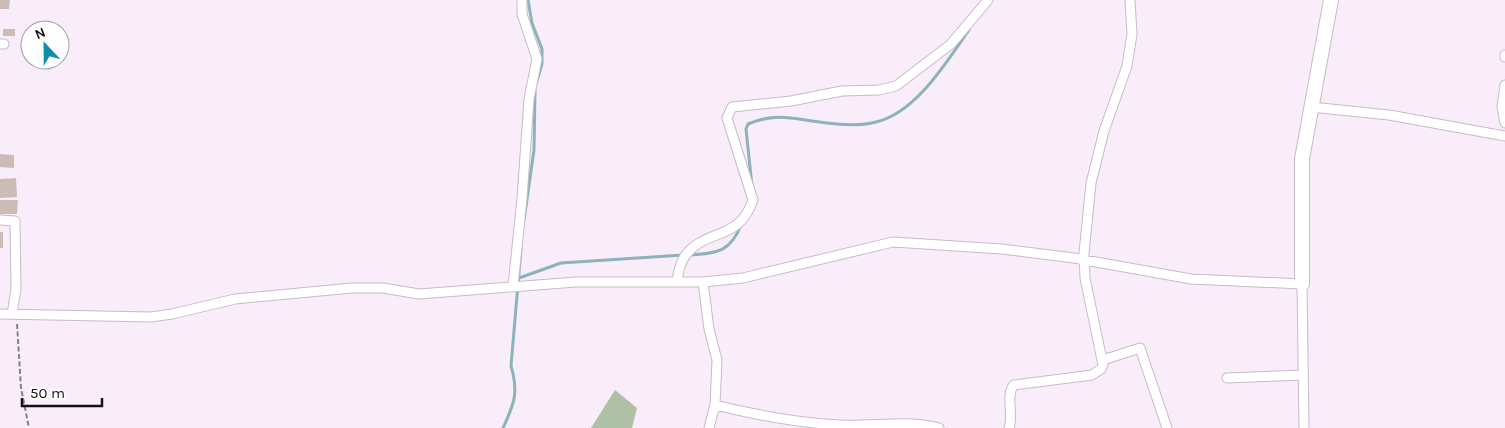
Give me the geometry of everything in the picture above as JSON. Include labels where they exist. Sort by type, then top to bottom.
[{"type":"street","points":[[513,286],[522,199],[529,99],[537,59],[522,14],[522,0]]},
{"type":"street","points":[[677,282],[686,255],[698,245],[737,226],[751,205],[751,191],[727,118],[732,107],[791,101],[842,91],[879,90],[896,86],[951,44],[988,0]]},
{"type":"street","points":[[1009,428],[1011,421],[1010,391],[1014,385],[1092,375],[1101,369],[1103,360],[1085,278],[1084,260],[1091,184],[1104,131],[1127,66],[1132,34],[1130,0]]},
{"type":"street","points":[[1304,428],[1300,185],[1302,159],[1331,0]]},
{"type":"street","points":[[1505,85],[1502,107],[1505,123]]},
{"type":"street","points":[[1311,107],[1388,115],[1505,136]]},
{"type":"street","points":[[0,220],[15,221],[16,289],[14,314]]},
{"type":"street","points":[[0,314],[151,317],[235,299],[352,288],[383,288],[419,294],[576,282],[703,282],[743,278],[893,242],[1002,249],[1084,260],[1191,279],[1302,284]]},
{"type":"street","points":[[703,282],[709,330],[717,360],[714,405],[709,428]]},
{"type":"street","points":[[1103,360],[1140,348],[1167,428]]},
{"type":"street","points":[[1227,378],[1303,376]]},
{"type":"street","points":[[714,405],[761,416],[817,424],[857,426],[917,424],[939,428]]},
{"type":"path","points":[[14,314],[21,388],[29,428]]},
{"type":"green space","points":[[615,390],[637,408],[632,428],[591,428]]},
{"type":"building","points":[[0,0],[10,0],[9,9],[0,9]]},
{"type":"building","points":[[3,29],[15,29],[15,36],[3,36]]},
{"type":"building","points":[[0,154],[14,155],[14,168],[0,167]]},
{"type":"building","points":[[16,178],[17,197],[0,198],[0,179]]},
{"type":"building","points":[[0,200],[18,200],[17,214],[0,214]]},
{"type":"building","points":[[0,232],[3,232],[3,248],[0,248]]},
{"type":"waterway","points":[[528,0],[532,23],[542,49],[542,64],[536,84]]},
{"type":"waterway","points":[[752,186],[746,129],[748,124],[778,117],[858,125],[891,117],[917,97],[929,84],[969,30]]},
{"type":"waterway","points":[[524,220],[534,150],[535,90]]},
{"type":"waterway","points":[[689,255],[721,250],[732,241],[741,225]]},
{"type":"waterway","points":[[503,428],[510,412],[515,391],[511,366],[521,249]]},
{"type":"waterway","points":[[519,278],[561,263],[683,255]]}]
